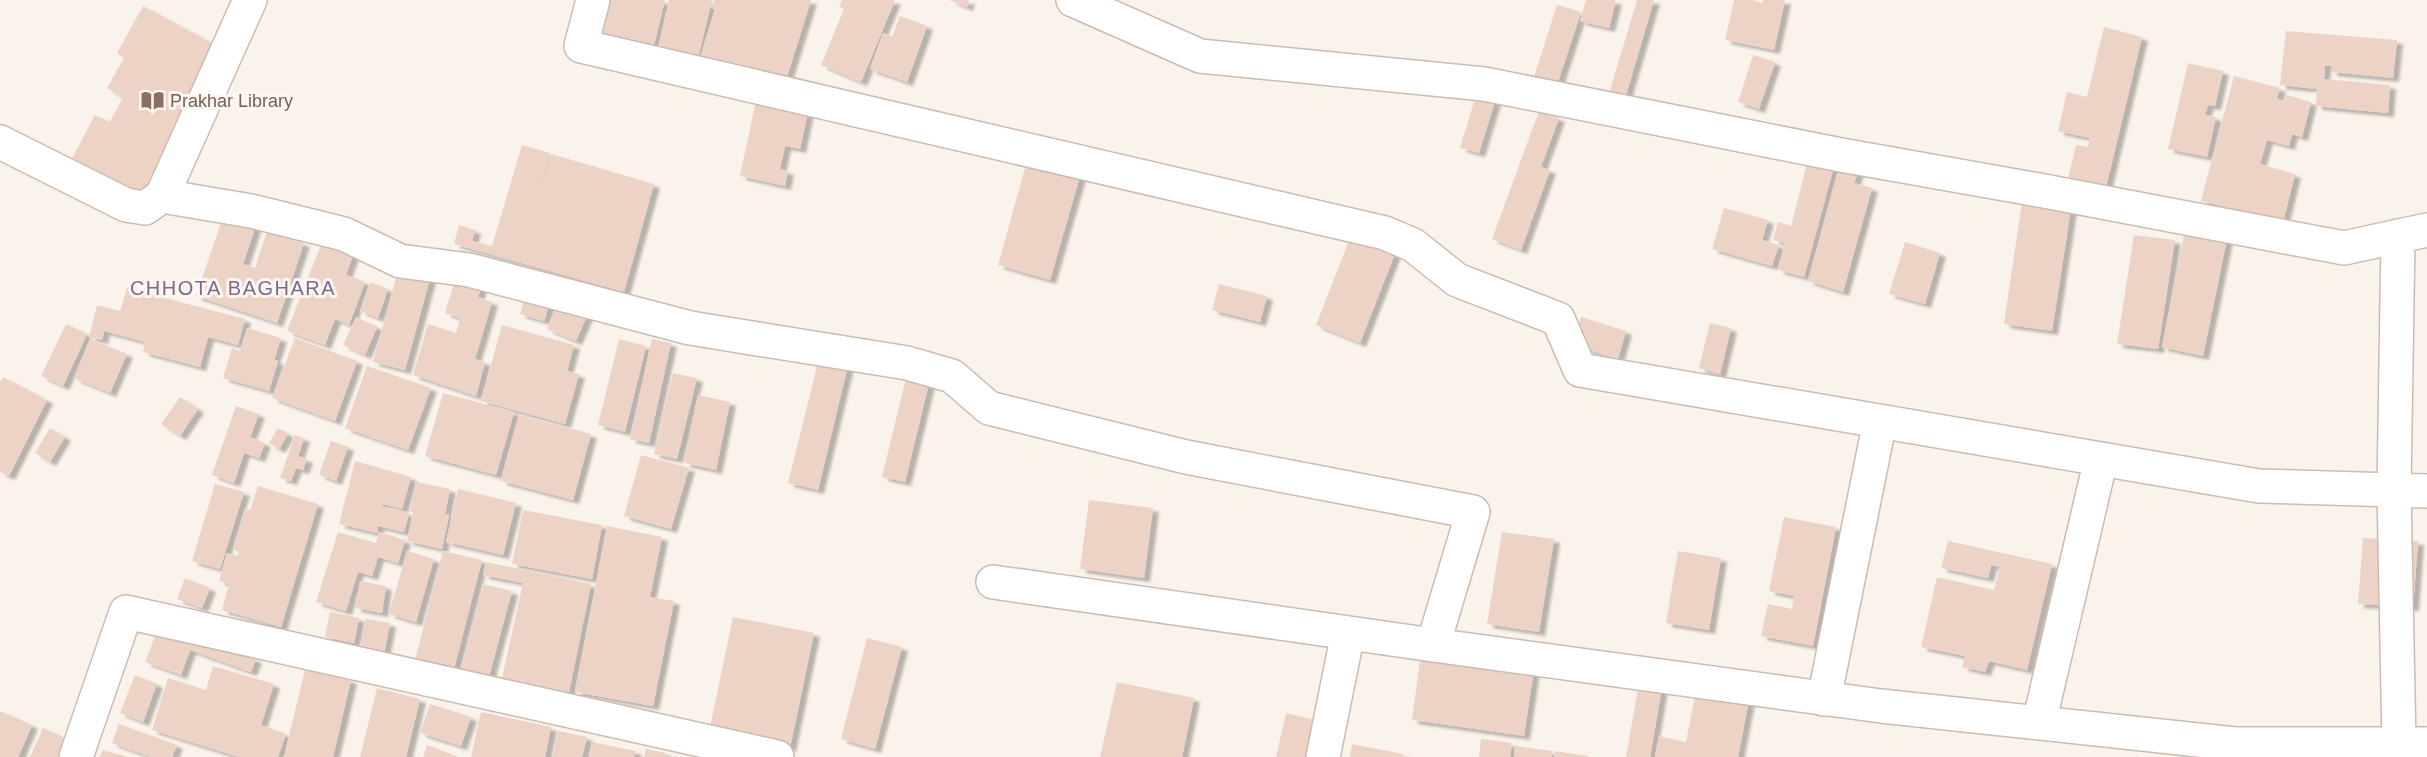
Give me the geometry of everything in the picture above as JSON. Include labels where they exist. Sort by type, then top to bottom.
[{"type":"street","points":[[0,142],[126,205],[146,208],[162,196],[250,0]]},
{"type":"street","points":[[593,0],[581,46],[1350,226],[1385,232],[1413,245],[1457,280],[1558,319],[1580,370],[2259,486],[2427,491]]},
{"type":"street","points":[[993,582],[1824,699],[2307,751],[2413,744],[2394,490],[2413,233],[2344,248],[1841,155],[1484,84],[1200,56],[1073,0]]},
{"type":"street","points":[[162,196],[251,211],[344,234],[400,261],[469,270],[690,328],[907,363],[952,376],[989,408],[1186,457],[1473,512],[1432,645]]},
{"type":"street","points":[[1824,699],[1880,421]]},
{"type":"street","points":[[2039,723],[2101,459]]},
{"type":"street","points":[[76,757],[126,612],[777,757]]},
{"type":"street","points":[[1323,757],[1348,633]]},
{"type":"building","points":[[600,0],[665,0],[653,49],[592,35]]},
{"type":"building","points":[[669,0],[712,0],[697,62],[657,53]]},
{"type":"building","points":[[714,0],[811,0],[785,83],[700,58],[715,9],[711,8]]},
{"type":"building","points":[[842,0],[895,0],[861,82],[821,65],[844,9],[839,7]]},
{"type":"building","points":[[949,0],[969,0],[967,7]]},
{"type":"building","points":[[1586,0],[1616,0],[1609,28],[1580,21]]},
{"type":"building","points":[[1637,0],[1654,0],[1624,102],[1608,97]]},
{"type":"building","points":[[1734,0],[1752,0],[1763,3],[1763,0],[1785,0],[1774,50],[1725,40]]},
{"type":"building","points":[[1557,5],[1581,12],[1556,88],[1533,80]]},
{"type":"building","points":[[143,6],[225,50],[143,201],[70,162],[95,115],[110,122],[123,97],[107,88],[124,58],[117,53]]},
{"type":"building","points":[[900,16],[927,26],[907,82],[870,69],[883,33],[892,37]]},
{"type":"building","points":[[2104,27],[2142,37],[2106,187],[2068,178],[2076,145],[2088,147],[2090,138],[2058,131],[2067,92],[2087,97]]},
{"type":"building","points":[[2286,31],[2397,40],[2393,78],[2331,72],[2332,66],[2325,66],[2324,79],[2390,85],[2388,113],[2316,106],[2317,89],[2280,85]]},
{"type":"building","points":[[1753,55],[1775,62],[1759,109],[1738,102]]},
{"type":"building","points":[[2188,63],[2223,71],[2215,106],[2208,105],[2205,115],[2216,117],[2207,157],[2168,149]]},
{"type":"building","points":[[2234,76],[2280,88],[2277,99],[2285,101],[2287,95],[2311,102],[2302,137],[2292,134],[2289,146],[2267,140],[2260,164],[2295,174],[2283,222],[2232,218],[2235,209],[2201,201]]},
{"type":"building","points":[[1477,92],[1496,98],[1479,153],[1460,148]]},
{"type":"building","points":[[757,96],[809,107],[800,149],[785,146],[780,169],[788,171],[785,186],[740,176]]},
{"type":"building","points":[[1539,111],[1559,118],[1541,167],[1550,170],[1521,250],[1492,239]]},
{"type":"building","points":[[522,145],[550,153],[535,205],[551,154],[654,184],[624,292],[454,244],[459,225],[475,230],[472,241],[492,246]]},
{"type":"building","points":[[1810,152],[1836,159],[1804,277],[1778,270],[1785,243],[1773,240],[1778,222],[1791,226]]},
{"type":"building","points":[[1027,161],[1080,176],[1050,280],[998,265]]},
{"type":"building","points":[[1839,167],[1858,172],[1854,183],[1872,188],[1843,292],[1808,281]]},
{"type":"building","points":[[2023,195],[2072,202],[2052,331],[2004,324]]},
{"type":"building","points":[[1724,208],[1768,220],[1762,240],[1779,245],[1772,266],[1712,249]]},
{"type":"building","points":[[224,214],[256,225],[243,264],[255,268],[267,231],[304,243],[277,323],[196,296]]},
{"type":"building","points":[[2186,225],[2228,234],[2203,356],[2162,347]]},
{"type":"building","points":[[1352,233],[1396,251],[1360,343],[1316,325]]},
{"type":"building","points":[[2134,235],[2175,240],[2158,349],[2117,344]]},
{"type":"building","points":[[323,240],[354,252],[346,275],[365,282],[349,325],[335,319],[325,345],[287,331]]},
{"type":"building","points":[[1905,242],[1940,253],[1925,304],[1889,294]]},
{"type":"building","points":[[399,267],[431,275],[405,370],[373,362]]},
{"type":"building","points":[[457,273],[483,281],[478,297],[492,302],[475,359],[485,362],[476,396],[413,375],[428,324],[456,333],[460,318],[445,313]]},
{"type":"building","points":[[370,282],[388,289],[378,318],[360,311]]},
{"type":"building","points":[[1219,284],[1267,296],[1260,322],[1212,310]]},
{"type":"building","points":[[127,288],[245,319],[238,345],[208,337],[200,367],[143,352],[145,342],[104,331],[102,340],[89,337],[97,305],[120,311]]},
{"type":"building","points":[[528,289],[552,297],[544,321],[520,314]]},
{"type":"building","points":[[560,299],[589,311],[576,341],[547,329]]},
{"type":"building","points":[[356,317],[377,327],[365,355],[343,345]]},
{"type":"building","points":[[1581,317],[1626,331],[1618,359],[1572,344]]},
{"type":"building","points":[[1710,323],[1731,328],[1720,374],[1699,368]]},
{"type":"building","points":[[66,324],[87,334],[63,386],[41,376]]},
{"type":"building","points":[[502,325],[574,345],[567,371],[579,374],[565,424],[481,401]]},
{"type":"building","points":[[247,328],[281,338],[274,360],[278,361],[269,391],[223,378],[232,348],[240,351]]},
{"type":"building","points":[[295,338],[357,361],[335,421],[272,398]]},
{"type":"building","points":[[90,339],[127,354],[110,393],[74,378]]},
{"type":"building","points":[[619,339],[646,346],[625,432],[598,425]]},
{"type":"building","points":[[652,339],[671,343],[649,443],[630,439]]},
{"type":"building","points":[[820,354],[849,361],[818,490],[788,483]]},
{"type":"building","points":[[367,366],[431,388],[408,450],[345,428]]},
{"type":"building","points":[[673,373],[697,378],[677,459],[654,454]]},
{"type":"building","points":[[907,374],[930,379],[905,482],[882,477]]},
{"type":"building","points":[[3,377],[47,400],[9,476],[0,472],[0,382]]},
{"type":"building","points":[[443,393],[514,412],[496,475],[425,456]]},
{"type":"building","points":[[698,395],[730,402],[716,470],[684,463]]},
{"type":"building","points":[[180,397],[198,409],[180,436],[161,424]]},
{"type":"building","points":[[236,406],[259,414],[250,437],[265,443],[259,458],[244,453],[234,483],[212,475]]},
{"type":"building","points":[[519,415],[591,434],[573,500],[501,481]]},
{"type":"building","points":[[50,428],[65,437],[50,462],[35,453]]},
{"type":"building","points":[[278,428],[288,434],[279,449],[269,443]]},
{"type":"building","points":[[295,435],[304,438],[298,456],[307,459],[303,470],[296,468],[291,481],[280,478]]},
{"type":"building","points":[[331,441],[348,447],[336,481],[319,475]]},
{"type":"building","points":[[641,455],[689,468],[671,529],[624,516]]},
{"type":"building","points":[[355,461],[411,477],[402,509],[383,504],[382,506],[409,513],[404,532],[378,526],[377,533],[339,524]]},
{"type":"building","points":[[416,482],[450,489],[445,514],[449,515],[442,549],[407,541]]},
{"type":"building","points":[[215,484],[244,492],[220,569],[192,561]]},
{"type":"building","points":[[258,486],[318,504],[281,627],[222,610],[229,584],[219,581],[227,553],[237,556],[239,552],[233,550],[245,509],[250,510]]},
{"type":"building","points":[[458,489],[516,503],[503,555],[446,542]]},
{"type":"building","points":[[1089,500],[1153,508],[1144,578],[1080,569]]},
{"type":"building","points":[[523,510],[602,525],[592,579],[512,564]]},
{"type":"building","points":[[1784,517],[1836,527],[1813,646],[1761,636],[1768,604],[1792,609],[1794,596],[1769,591]]},
{"type":"building","points":[[607,526],[662,537],[650,597],[674,601],[653,706],[575,692]]},
{"type":"building","points":[[338,532],[376,543],[379,532],[405,540],[398,563],[378,557],[372,576],[358,572],[346,611],[316,602]]},
{"type":"building","points":[[1502,532],[1554,539],[1539,632],[1487,624]]},
{"type":"building","points":[[2363,538],[2418,541],[2413,607],[2358,604]]},
{"type":"building","points":[[1948,541],[2052,564],[2027,670],[1989,661],[1985,672],[1962,667],[1965,656],[1921,647],[1937,577],[1994,590],[2000,567],[1991,565],[1988,578],[1941,568]]},
{"type":"building","points":[[407,551],[434,559],[416,622],[389,614]]},
{"type":"building","points":[[443,551],[482,560],[454,669],[415,660]]},
{"type":"building","points":[[1678,551],[1721,558],[1709,630],[1666,623]]},
{"type":"building","points":[[486,562],[591,584],[569,692],[502,678],[523,583],[483,575]]},
{"type":"building","points":[[185,578],[210,588],[202,608],[177,599]]},
{"type":"building","points":[[360,581],[386,586],[382,613],[355,608]]},
{"type":"building","points":[[483,584],[512,591],[488,680],[460,673]]},
{"type":"building","points":[[330,612],[359,618],[354,643],[325,637]]},
{"type":"building","points":[[733,617],[814,633],[790,748],[709,732]]},
{"type":"building","points":[[366,619],[390,623],[383,659],[359,654]]},
{"type":"building","points":[[159,626],[256,659],[251,672],[190,650],[181,675],[145,662]]},
{"type":"building","points":[[867,638],[902,647],[875,749],[841,739]]},
{"type":"building","points":[[1422,645],[1535,662],[1524,736],[1412,720]]},
{"type":"building","points":[[1643,660],[1666,664],[1650,757],[1626,757]]},
{"type":"building","points":[[213,666],[274,684],[261,725],[286,734],[278,757],[239,757],[152,730],[168,678],[206,690]]},
{"type":"building","points":[[305,669],[351,680],[333,757],[284,757]]},
{"type":"building","points":[[1700,670],[1753,679],[1738,757],[1655,757],[1659,736],[1686,742]]},
{"type":"building","points":[[135,675],[157,684],[143,722],[120,713]]},
{"type":"building","points":[[1117,682],[1194,698],[1182,757],[1100,757]]},
{"type":"building","points":[[377,688],[420,699],[406,757],[360,757]]},
{"type":"building","points":[[430,704],[471,717],[461,746],[420,733]]},
{"type":"building","points":[[0,711],[32,725],[18,757],[0,757]]},
{"type":"building","points":[[481,712],[551,727],[545,757],[471,757]]},
{"type":"building","points":[[1286,713],[1332,724],[1324,757],[1276,757]]},
{"type":"building","points":[[119,724],[177,745],[172,757],[151,757],[112,743]]},
{"type":"building","points":[[43,728],[72,741],[65,757],[30,757]]},
{"type":"building","points":[[558,731],[587,737],[582,757],[552,757]]},
{"type":"building","points":[[1481,739],[1512,743],[1510,757],[1479,757]]},
{"type":"building","points":[[592,742],[636,751],[634,757],[589,757]]},
{"type":"building","points":[[1352,744],[1403,754],[1402,757],[1350,757]]},
{"type":"building","points":[[427,745],[458,757],[423,757]]},
{"type":"building","points":[[1515,746],[1552,751],[1552,757],[1514,757]]},
{"type":"building","points":[[646,749],[666,753],[665,757],[644,757]]},
{"type":"building","points":[[103,750],[125,756],[100,757]]},
{"type":"building","points":[[1555,751],[1588,756],[1588,757],[1554,757]]},
{"type":"place","name":"Prakhar Library","points":[[152,101]]},
{"type":"district","name":"CHHOTA BAGHARA","points":[[233,288]]}]
